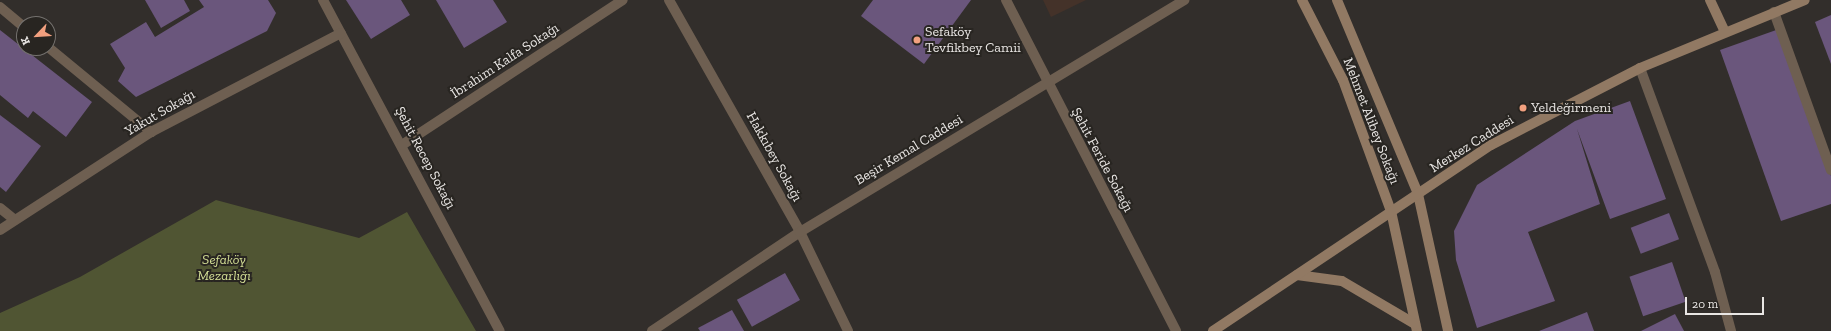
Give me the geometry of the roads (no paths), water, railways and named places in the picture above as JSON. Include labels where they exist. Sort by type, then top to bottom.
[{"type":"main road","name":"Mehmet Alibey Sokağı","points":[[1302,0],[1343,80],[1391,211],[1416,328]]},
{"type":"main road","points":[[1337,0],[1418,194],[1448,331]]},
{"type":"main road","points":[[1710,0],[1725,32]]},
{"type":"main road","name":"Merkez Caddesi","points":[[1213,331],[1491,145],[1640,68],[1805,0]]},
{"type":"main road","points":[[1297,275],[1342,282],[1416,328]]},
{"type":"street","name":"Şehit Recep Sokağı","points":[[323,0],[402,145],[500,331]]},
{"type":"street","name":"İbrahim Kalfa Sokağı","points":[[402,145],[623,0]]},
{"type":"street","name":"Hakkıbey Sokağı","points":[[669,0],[800,232],[848,331]]},
{"type":"street","name":"Şehit Feride Sokağı","points":[[1006,0],[1046,82],[1176,331]]},
{"type":"street","name":"Beşir Kemal Caddesi","points":[[652,331],[800,232],[1046,82],[1185,0]]},
{"type":"street","points":[[0,7],[16,20]]},
{"type":"street","points":[[1774,12],[1831,170]]},
{"type":"street","name":"Yakut Sokağı","points":[[0,230],[151,132],[341,33]]},
{"type":"street","points":[[56,54],[151,132]]},
{"type":"street","points":[[1640,68],[1715,272],[1731,331]]},
{"type":"street","points":[[0,208],[15,220]]},
{"type":"place","name":"Sefaköy Tevfikbey Camii","points":[[917,40]]},
{"type":"place","name":"Yeldeğirmeni","points":[[1523,108]]},
{"type":"park label","name":"Sefaköy Mezarlığı","points":[[224,268]]}]
